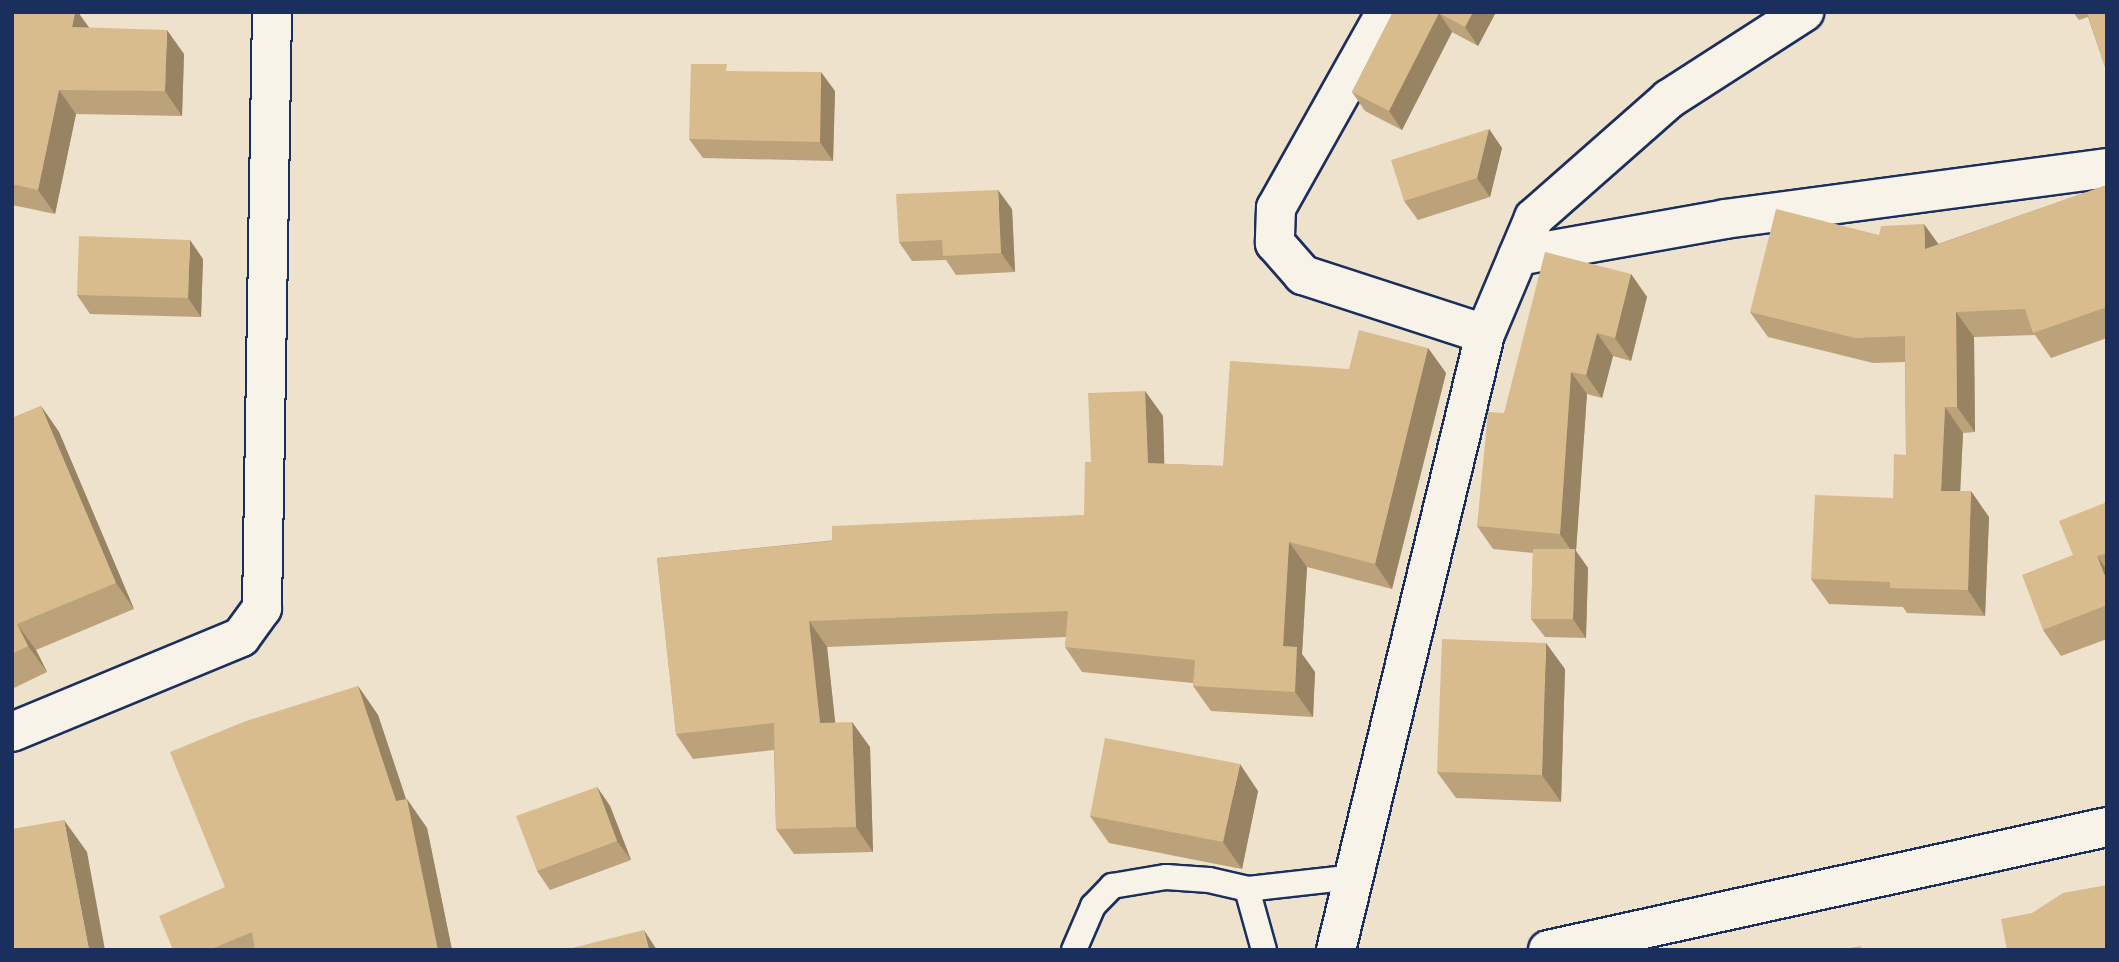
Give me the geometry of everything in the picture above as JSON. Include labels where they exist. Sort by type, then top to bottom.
[{"type":"street","points":[[12,732],[241,637],[262,608],[272,12]]},
{"type":"street","points":[[1386,12],[1276,208],[1275,243],[1303,275],[1485,334]]},
{"type":"street","points":[[1336,950],[1485,334],[1534,218],[1669,99],[1804,12]]},
{"type":"street","points":[[1518,256],[1725,219],[2107,168]]},
{"type":"street","points":[[1548,950],[2107,827]]},
{"type":"lane","points":[[1074,950],[1093,906],[1112,886],[1166,877],[1247,889],[1354,877]]},
{"type":"lane","points":[[1247,889],[1264,950]]},
{"type":"building","points":[[12,12],[75,12],[72,27],[167,30],[165,91],[59,90],[38,190],[12,184]]},
{"type":"building","points":[[1393,12],[1473,12],[1465,27],[1439,13],[1389,111],[1352,92]]},
{"type":"building","points":[[2087,12],[2107,12],[2105,67]]},
{"type":"building","points":[[691,64],[727,64],[726,71],[821,72],[820,142],[689,139]]},
{"type":"building","points":[[1489,129],[1477,178],[1404,201],[1391,160]]},
{"type":"building","points":[[2107,185],[2107,307],[2033,333],[2025,309],[1956,312],[1957,407],[1945,407],[1941,491],[1971,491],[1968,590],[1890,588],[1890,582],[1811,579],[1815,495],[1893,498],[1894,454],[1906,455],[1905,336],[1855,338],[1750,312],[1776,209],[1879,235],[1881,226],[1924,224],[1925,249]]},
{"type":"building","points":[[998,190],[1001,253],[943,256],[942,240],[899,242],[896,194]]},
{"type":"building","points":[[79,236],[190,240],[188,298],[77,295]]},
{"type":"building","points":[[1545,252],[1631,274],[1615,338],[1597,333],[1586,375],[1571,372],[1560,534],[1477,526],[1488,412],[1504,413]]},
{"type":"building","points":[[1359,330],[1428,348],[1375,564],[1289,542],[1283,646],[1297,647],[1295,692],[1193,686],[1195,660],[1065,647],[1068,611],[809,621],[820,723],[852,722],[856,827],[776,829],[774,723],[676,734],[657,558],[832,541],[832,526],[1084,515],[1085,462],[1091,462],[1088,393],[1145,391],[1148,463],[1223,466],[1230,361],[1349,369]]},
{"type":"building","points":[[41,406],[116,583],[17,624],[28,646],[12,654],[12,418]]},
{"type":"building","points":[[2107,502],[2107,553],[2097,556],[2107,581],[2107,605],[2043,630],[2022,575],[2073,555],[2059,521]]},
{"type":"building","points":[[1533,549],[1575,549],[1573,619],[1531,619]]},
{"type":"building","points":[[1442,639],[1546,643],[1542,775],[1437,772]]},
{"type":"building","points":[[358,686],[396,801],[407,799],[438,950],[255,950],[252,932],[209,950],[173,950],[159,916],[225,887],[170,752],[246,721]]},
{"type":"building","points":[[1105,738],[1240,764],[1223,842],[1090,816]]},
{"type":"building","points":[[597,787],[617,841],[537,871],[516,816]]},
{"type":"building","points":[[64,820],[89,950],[12,950],[12,829]]},
{"type":"building","points":[[2107,885],[2107,950],[2007,950],[2001,919],[2032,913],[2063,893]]},
{"type":"building","points":[[644,930],[649,950],[564,950]]},
{"type":"building","points":[[1861,946],[1862,950],[1837,950]]}]
